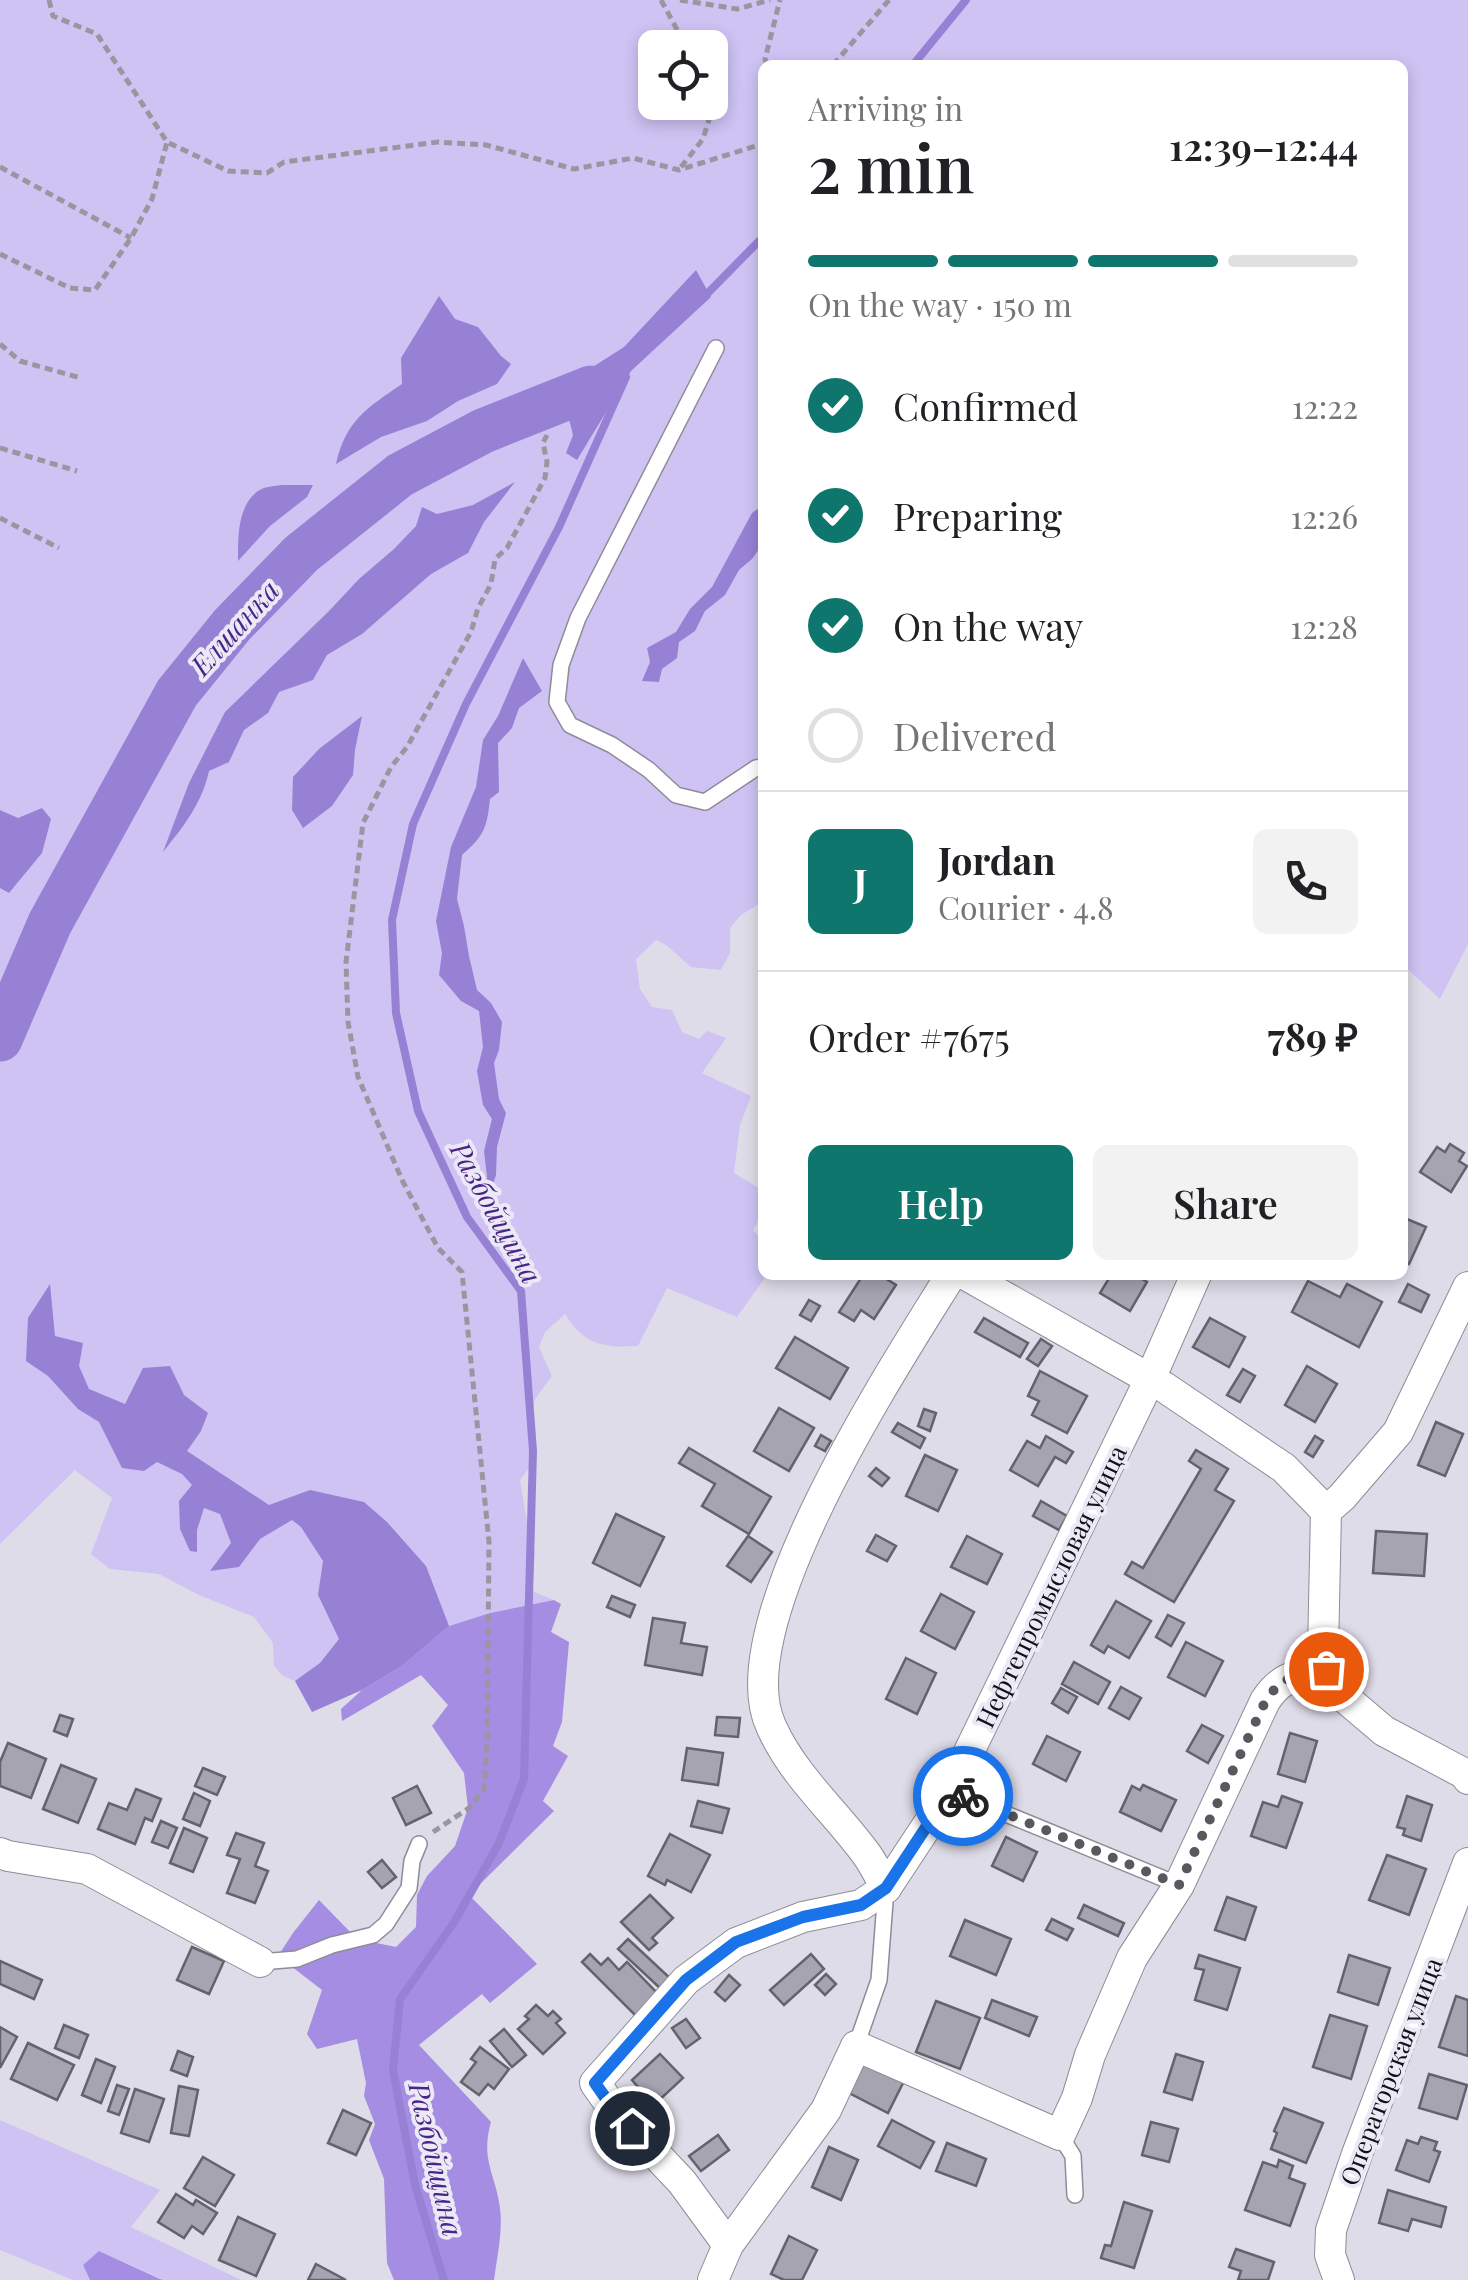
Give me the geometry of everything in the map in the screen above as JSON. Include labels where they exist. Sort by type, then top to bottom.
[{"type":"street","points":[[728,2245],[682,2182],[614,2110],[595,2083],[686,1980],[736,1942],[803,1917],[861,1905],[886,1888],[868,1856],[797,1771],[769,1724],[762,1684],[767,1641],[808,1524],[866,1414],[948,1280]]},
{"type":"street","points":[[975,1280],[1150,1380],[1284,1468],[1326,1512]]},
{"type":"street","name":"Нефтепромысловая улица","points":[[886,1888],[950,1791],[1150,1380],[1194,1280]]},
{"type":"street","points":[[1468,1287],[1398,1432],[1326,1512],[1322,1651],[1338,1692],[1384,1730],[1468,1779]]},
{"type":"street","points":[[713,2280],[728,2245],[826,2110],[856,2046],[1060,2135],[1132,1958],[1179,1885],[1274,1686],[1293,1676],[1326,1669]]},
{"type":"street","points":[[3,1860],[87,1869],[260,1962]]},
{"type":"street","name":"Операторская улица","points":[[1338,2280],[1330,2256],[1331,2230],[1468,1863]]},
{"type":"lane","points":[[716,348],[578,618],[561,665],[557,702],[570,725],[649,770],[676,794],[705,802],[758,768]]},
{"type":"lane","points":[[950,1791],[1179,1885]]},
{"type":"lane","points":[[260,1962],[297,1959],[372,1935],[386,1924],[409,1888],[412,1861],[419,1844]]},
{"type":"lane","points":[[856,2046],[879,1980],[886,1888]]},
{"type":"lane","points":[[1060,2135],[1073,2156],[1074,2196]]},
{"type":"path","points":[[49,0],[53,16],[97,34],[167,142],[228,171],[267,173],[284,162],[438,142],[486,145],[574,168],[634,158],[678,170],[758,145]]},
{"type":"path","points":[[661,0],[677,30]]},
{"type":"path","points":[[680,0],[737,10],[770,0]]},
{"type":"path","points":[[765,60],[780,0]]},
{"type":"path","points":[[837,60],[888,0]]},
{"type":"path","points":[[678,170],[703,139],[709,120]]},
{"type":"path","points":[[0,254],[70,288],[95,290],[152,199],[167,142]]},
{"type":"path","points":[[0,167],[131,238]]},
{"type":"path","points":[[0,344],[20,361],[81,378]]},
{"type":"path","points":[[419,1844],[468,1808],[484,1789],[489,1542],[462,1272],[438,1248],[402,1180],[358,1076],[348,1022],[346,962],[363,823],[391,767],[407,747],[471,632],[491,584],[496,559],[507,548],[545,478],[547,435]]},
{"type":"path","points":[[0,448],[78,471]]},
{"type":"path","points":[[0,518],[59,548]]},
{"type":"shaded area","points":[[0,0],[1468,0],[1468,944],[1440,999],[1408,970],[1408,60],[758,60],[758,904],[730,928],[730,953],[721,970],[691,967],[656,940],[636,959],[640,989],[652,1007],[672,1010],[682,1032],[699,1039],[707,1031],[726,1038],[702,1073],[751,1096],[740,1125],[734,1173],[758,1188],[758,1221],[753,1230],[758,1235],[758,1280],[763,1280],[737,1317],[667,1288],[638,1346],[596,1342],[580,1332],[565,1314],[545,1332],[539,1347],[552,1376],[535,1399],[530,1416],[535,1439],[532,1464],[520,1480],[535,1553],[532,1591],[554,1600],[449,1626],[402,1666],[362,1690],[312,1712],[295,1681],[274,1666],[273,1643],[254,1617],[159,1574],[110,1569],[91,1554],[112,1498],[75,1470],[0,1544]]},
{"type":"shaded area","points":[[696,270],[711,297],[631,371],[577,460],[566,453],[573,435],[569,419],[550,409],[535,413],[530,407],[624,347]]},
{"type":"shaded area","points":[[439,296],[455,319],[478,327],[511,364],[497,384],[458,401],[427,421],[381,437],[336,464],[352,426],[368,408],[402,384],[401,358]]},
{"type":"shaded area","points":[[515,482],[484,522],[468,553],[431,574],[362,634],[327,655],[313,680],[279,692],[268,713],[244,730],[229,762],[209,771],[197,804],[163,852],[189,783],[225,712],[394,549],[416,526],[422,507],[437,514],[473,505]]},
{"type":"shaded area","points":[[313,485],[307,497],[270,526],[238,561],[240,523],[246,505],[260,490]]},
{"type":"shaded area","points":[[758,509],[758,551],[739,570],[725,595],[705,611],[695,631],[679,642],[677,658],[662,669],[659,682],[642,681],[650,662],[647,648],[676,632],[690,609],[712,587],[752,513]]},
{"type":"shaded area","points":[[523,658],[542,691],[519,708],[512,728],[498,743],[499,792],[490,799],[480,837],[462,855],[457,899],[477,990],[491,1003],[502,1022],[494,1063],[499,1099],[506,1113],[497,1147],[496,1175],[485,1209],[484,1151],[492,1119],[483,1105],[477,1071],[483,1047],[479,1011],[461,1001],[439,975],[442,953],[436,921],[451,847],[476,787],[483,740]]},
{"type":"shaded area","points":[[362,716],[353,775],[332,806],[303,828],[292,810],[293,777],[319,749]]},
{"type":"shaded area","points":[[42,808],[51,819],[42,853],[9,893],[0,888],[0,810],[18,818]]},
{"type":"shaded area","points":[[50,1284],[55,1336],[83,1343],[79,1366],[89,1389],[125,1404],[143,1368],[170,1366],[184,1395],[208,1413],[187,1451],[269,1505],[310,1490],[364,1502],[426,1566],[449,1626],[402,1666],[362,1690],[312,1712],[295,1681],[320,1663],[339,1639],[318,1595],[323,1561],[292,1520],[260,1539],[239,1567],[210,1571],[231,1543],[220,1514],[204,1508],[197,1530],[197,1552],[190,1551],[180,1529],[179,1501],[192,1485],[182,1474],[157,1462],[144,1471],[122,1468],[99,1422],[78,1409],[48,1376],[26,1361],[28,1318]]},
{"type":"shaded area","points":[[554,1600],[561,1604],[551,1632],[569,1642],[562,1722],[553,1746],[568,1756],[543,1801],[554,1811],[469,1895],[537,1964],[490,2003],[482,1994],[419,2045],[491,2122],[488,2157],[501,2217],[494,2280],[394,2280],[387,2263],[384,2179],[369,2140],[375,2124],[364,2096],[366,2083],[357,2039],[317,2049],[307,2034],[322,1990],[278,1956],[319,1900],[357,1939],[396,1947],[416,1927],[417,1895],[427,1876],[455,1846],[468,1808],[464,1773],[432,1726],[448,1705],[421,1675],[342,1721],[341,1709],[362,1690],[402,1666],[449,1626]]},
{"type":"shaded area","points":[[0,2120],[160,2190],[131,2227],[241,2280],[164,2280],[99,2251],[83,2265],[90,2280],[73,2280],[0,2250]]},
{"type":"shaded area","points":[[99,2251],[164,2280],[90,2280],[83,2265]]},
{"type":"building","points":[[1450,1144],[1464,1153],[1459,1161],[1467,1166],[1451,1192],[1420,1172],[1437,1147],[1445,1152]]},
{"type":"building","points":[[1408,1220],[1426,1227],[1408,1264]]},
{"type":"building","points":[[860,1280],[888,1280],[896,1285],[874,1319],[861,1310],[854,1321],[839,1312]]},
{"type":"building","points":[[1108,1280],[1147,1282],[1130,1311],[1100,1293]]},
{"type":"building","points":[[1308,1281],[1340,1297],[1347,1284],[1382,1302],[1359,1347],[1292,1312]]},
{"type":"building","points":[[1408,1284],[1429,1295],[1421,1312],[1399,1302]]},
{"type":"building","points":[[809,1300],[820,1306],[811,1321],[800,1315]]},
{"type":"building","points":[[984,1318],[1028,1343],[1020,1357],[975,1332]]},
{"type":"building","points":[[1210,1318],[1245,1337],[1229,1367],[1193,1347]]},
{"type":"building","points":[[795,1337],[848,1368],[830,1399],[776,1368]]},
{"type":"building","points":[[1041,1339],[1052,1346],[1038,1366],[1027,1359]]},
{"type":"building","points":[[1307,1366],[1337,1384],[1315,1422],[1285,1405]]},
{"type":"building","points":[[1243,1369],[1255,1376],[1240,1402],[1227,1395]]},
{"type":"building","points":[[1040,1371],[1087,1396],[1067,1433],[1032,1415],[1039,1401],[1028,1396]]},
{"type":"building","points":[[779,1408],[814,1428],[789,1471],[754,1451]]},
{"type":"building","points":[[924,1409],[936,1413],[930,1431],[918,1426]]},
{"type":"building","points":[[1436,1422],[1463,1434],[1445,1476],[1418,1465]]},
{"type":"building","points":[[898,1423],[925,1438],[920,1448],[892,1432]]},
{"type":"building","points":[[821,1435],[831,1441],[825,1451],[815,1446]]},
{"type":"building","points":[[1046,1436],[1073,1452],[1066,1463],[1055,1457],[1038,1486],[1010,1470],[1027,1441],[1040,1448]]},
{"type":"building","points":[[1315,1436],[1323,1441],[1313,1457],[1305,1452]]},
{"type":"building","points":[[689,1448],[771,1497],[749,1534],[702,1506],[715,1484],[679,1463]]},
{"type":"building","points":[[1196,1450],[1228,1469],[1215,1490],[1234,1501],[1174,1602],[1125,1574],[1132,1562],[1143,1568],[1201,1469],[1189,1461]]},
{"type":"building","points":[[925,1455],[957,1470],[938,1511],[906,1496]]},
{"type":"building","points":[[876,1468],[889,1478],[882,1486],[869,1476]]},
{"type":"building","points":[[1041,1501],[1067,1516],[1059,1530],[1033,1516]]},
{"type":"building","points":[[616,1514],[664,1537],[640,1586],[593,1563]]},
{"type":"building","points":[[1376,1531],[1427,1534],[1424,1576],[1373,1573]]},
{"type":"building","points":[[876,1535],[896,1546],[887,1561],[867,1551]]},
{"type":"building","points":[[748,1536],[772,1552],[751,1582],[727,1566]]},
{"type":"building","points":[[967,1536],[1002,1554],[987,1584],[951,1567]]},
{"type":"building","points":[[941,1594],[974,1612],[955,1649],[921,1631]]},
{"type":"building","points":[[612,1596],[635,1605],[630,1617],[607,1607]]},
{"type":"building","points":[[1116,1601],[1151,1621],[1129,1658],[1108,1646],[1104,1653],[1091,1645]]},
{"type":"building","points":[[1168,1615],[1184,1623],[1171,1646],[1156,1637]]},
{"type":"building","points":[[653,1618],[685,1623],[681,1643],[707,1647],[702,1675],[645,1665]]},
{"type":"building","points":[[1186,1642],[1223,1661],[1205,1696],[1168,1677]]},
{"type":"building","points":[[906,1658],[936,1673],[917,1714],[886,1699]]},
{"type":"building","points":[[1074,1662],[1110,1682],[1098,1704],[1062,1684]]},
{"type":"building","points":[[1121,1687],[1141,1698],[1129,1719],[1109,1708]]},
{"type":"building","points":[[1061,1688],[1077,1697],[1068,1713],[1052,1703]]},
{"type":"building","points":[[60,1715],[73,1719],[67,1736],[54,1731]]},
{"type":"building","points":[[717,1717],[740,1718],[738,1737],[715,1735]]},
{"type":"building","points":[[1202,1725],[1223,1736],[1208,1763],[1187,1751]]},
{"type":"building","points":[[1290,1733],[1317,1741],[1305,1782],[1278,1774]]},
{"type":"building","points":[[1047,1736],[1080,1752],[1066,1781],[1033,1764]]},
{"type":"building","points":[[8,1743],[46,1759],[31,1798],[0,1786],[0,1762]]},
{"type":"building","points":[[687,1748],[723,1753],[718,1785],[682,1780]]},
{"type":"building","points":[[61,1765],[96,1779],[78,1823],[43,1809]]},
{"type":"building","points":[[203,1768],[225,1777],[217,1795],[195,1786]]},
{"type":"building","points":[[1143,1785],[1176,1800],[1161,1831],[1120,1812],[1132,1786],[1140,1790]]},
{"type":"building","points":[[417,1786],[431,1813],[406,1825],[393,1798]]},
{"type":"building","points":[[136,1789],[161,1799],[152,1821],[145,1818],[135,1844],[98,1829],[109,1803],[127,1810]]},
{"type":"building","points":[[194,1793],[210,1801],[200,1826],[183,1819]]},
{"type":"building","points":[[1282,1796],[1302,1803],[1286,1848],[1251,1836],[1263,1802],[1278,1807]]},
{"type":"building","points":[[1407,1796],[1432,1805],[1421,1841],[1403,1835],[1405,1829],[1397,1827]]},
{"type":"building","points":[[698,1801],[729,1809],[722,1833],[691,1826]]},
{"type":"building","points":[[161,1821],[177,1828],[168,1848],[152,1842]]},
{"type":"building","points":[[184,1828],[207,1838],[193,1872],[170,1863]]},
{"type":"building","points":[[236,1833],[264,1843],[255,1866],[268,1871],[255,1903],[227,1893],[240,1859],[227,1855]]},
{"type":"building","points":[[670,1834],[710,1855],[691,1892],[648,1876]]},
{"type":"building","points":[[1006,1837],[1037,1852],[1023,1881],[992,1866]]},
{"type":"building","points":[[1387,1855],[1426,1869],[1409,1915],[1369,1900]]},
{"type":"building","points":[[382,1860],[396,1877],[382,1888],[368,1872]]},
{"type":"building","points":[[650,1895],[673,1918],[652,1938],[657,1943],[649,1950],[621,1922]]},
{"type":"building","points":[[1227,1897],[1256,1907],[1245,1940],[1215,1930]]},
{"type":"building","points":[[1084,1905],[1124,1923],[1118,1936],[1078,1918]]},
{"type":"building","points":[[1052,1919],[1073,1929],[1067,1940],[1046,1930]]},
{"type":"building","points":[[965,1920],[1011,1939],[996,1975],[950,1956]]},
{"type":"building","points":[[628,1939],[672,1980],[662,1990],[618,1949]]},
{"type":"building","points":[[192,1947],[224,1961],[209,1994],[177,1980]]},
{"type":"building","points":[[590,1954],[601,1965],[608,1958],[619,1970],[627,1962],[661,1997],[639,2019],[582,1962]]},
{"type":"building","points":[[811,1954],[824,1969],[784,2005],[770,1990]]},
{"type":"building","points":[[1199,1955],[1240,1968],[1227,2010],[1195,2000],[1204,1970],[1195,1968]]},
{"type":"building","points":[[1349,1955],[1390,1968],[1378,2005],[1338,1992]]},
{"type":"building","points":[[0,1961],[42,1980],[34,1999],[0,1984]]},
{"type":"building","points":[[826,1974],[836,1984],[825,1995],[815,1985]]},
{"type":"building","points":[[729,1975],[740,1985],[725,2001],[715,1992]]},
{"type":"building","points":[[1456,1996],[1468,2000],[1468,2056],[1439,2047]]},
{"type":"building","points":[[992,2000],[1037,2017],[1029,2036],[985,2018]]},
{"type":"building","points":[[936,2001],[980,2018],[960,2069],[916,2052]]},
{"type":"building","points":[[536,2005],[548,2016],[553,2011],[561,2019],[556,2023],[565,2033],[543,2054],[518,2029]]},
{"type":"building","points":[[1330,2015],[1367,2026],[1351,2079],[1313,2067]]},
{"type":"building","points":[[686,2019],[700,2038],[686,2048],[672,2028]]},
{"type":"building","points":[[64,2025],[88,2035],[79,2058],[55,2048]]},
{"type":"building","points":[[0,2027],[17,2037],[0,2068]]},
{"type":"building","points":[[504,2029],[526,2055],[512,2067],[490,2041]]},
{"type":"building","points":[[28,2043],[74,2065],[57,2100],[11,2079]]},
{"type":"building","points":[[480,2047],[509,2069],[494,2089],[488,2084],[479,2095],[461,2082],[476,2062],[471,2059]]},
{"type":"building","points":[[178,2051],[193,2057],[187,2076],[171,2070]]},
{"type":"building","points":[[660,2054],[683,2078],[654,2105],[632,2080]]},
{"type":"building","points":[[1176,2054],[1203,2062],[1192,2100],[1164,2092]]},
{"type":"building","points":[[96,2059],[115,2067],[101,2103],[82,2095]]},
{"type":"building","points":[[862,2061],[904,2081],[888,2113],[847,2092]]},
{"type":"building","points":[[1429,2074],[1467,2085],[1457,2119],[1419,2108]]},
{"type":"building","points":[[117,2085],[129,2089],[119,2115],[108,2111]]},
{"type":"building","points":[[179,2086],[198,2090],[189,2136],[171,2133]]},
{"type":"building","points":[[135,2089],[164,2099],[149,2142],[121,2133]]},
{"type":"building","points":[[1284,2108],[1323,2123],[1306,2163],[1271,2149]]},
{"type":"building","points":[[343,2110],[371,2123],[356,2155],[328,2143]]},
{"type":"building","points":[[892,2120],[934,2142],[920,2168],[878,2146]]},
{"type":"building","points":[[1151,2122],[1178,2129],[1169,2162],[1142,2155]]},
{"type":"building","points":[[718,2135],[729,2150],[701,2171],[689,2156]]},
{"type":"building","points":[[1421,2137],[1437,2142],[1434,2150],[1440,2152],[1429,2182],[1396,2170],[1407,2140],[1418,2144]]},
{"type":"building","points":[[947,2143],[986,2159],[976,2186],[936,2171]]},
{"type":"building","points":[[829,2147],[858,2160],[841,2200],[812,2187]]},
{"type":"building","points":[[203,2157],[234,2175],[215,2206],[184,2188]]},
{"type":"building","points":[[1279,2160],[1293,2166],[1289,2178],[1305,2184],[1290,2226],[1245,2210],[1263,2162],[1277,2167]]},
{"type":"building","points":[[1388,2190],[1446,2207],[1441,2227],[1412,2219],[1408,2231],[1379,2223]]},
{"type":"building","points":[[176,2194],[217,2213],[203,2234],[192,2226],[184,2238],[158,2222]]},
{"type":"building","points":[[1124,2202],[1152,2211],[1134,2268],[1101,2258],[1105,2245],[1111,2246]]},
{"type":"building","points":[[238,2217],[275,2234],[256,2276],[219,2260]]},
{"type":"building","points":[[789,2236],[817,2250],[802,2280],[784,2280],[771,2274]]},
{"type":"building","points":[[1236,2249],[1274,2262],[1268,2280],[1238,2280],[1241,2271],[1229,2267]]},
{"type":"building","points":[[316,2264],[346,2280],[308,2280]]},
{"type":"waterway","name":"Разбойщина","points":[[917,60],[966,0]]},
{"type":"waterway","name":"Разбойщина","points":[[702,299],[758,242]]},
{"type":"waterway","name":"Разбойщина","points":[[444,2280],[415,2185],[393,2070],[400,1999],[453,1924],[498,1845],[524,1779],[533,1451],[521,1291],[467,1217],[418,1111],[396,1013],[392,920],[413,824],[466,704],[559,527],[626,377]]},
{"type":"waterway","name":"Елшанка","points":[[0,1039],[50,923],[177,693],[232,625],[301,554],[400,475],[483,431],[591,388]]},
{"type":"way so far","points":[[963,1796],[1179,1885],[1274,1686],[1293,1676],[1326,1669]]},
{"type":"route","points":[[632,2128],[595,2083],[686,1980],[736,1942],[803,1917],[861,1905],[886,1888],[950,1791],[963,1796]]}]
